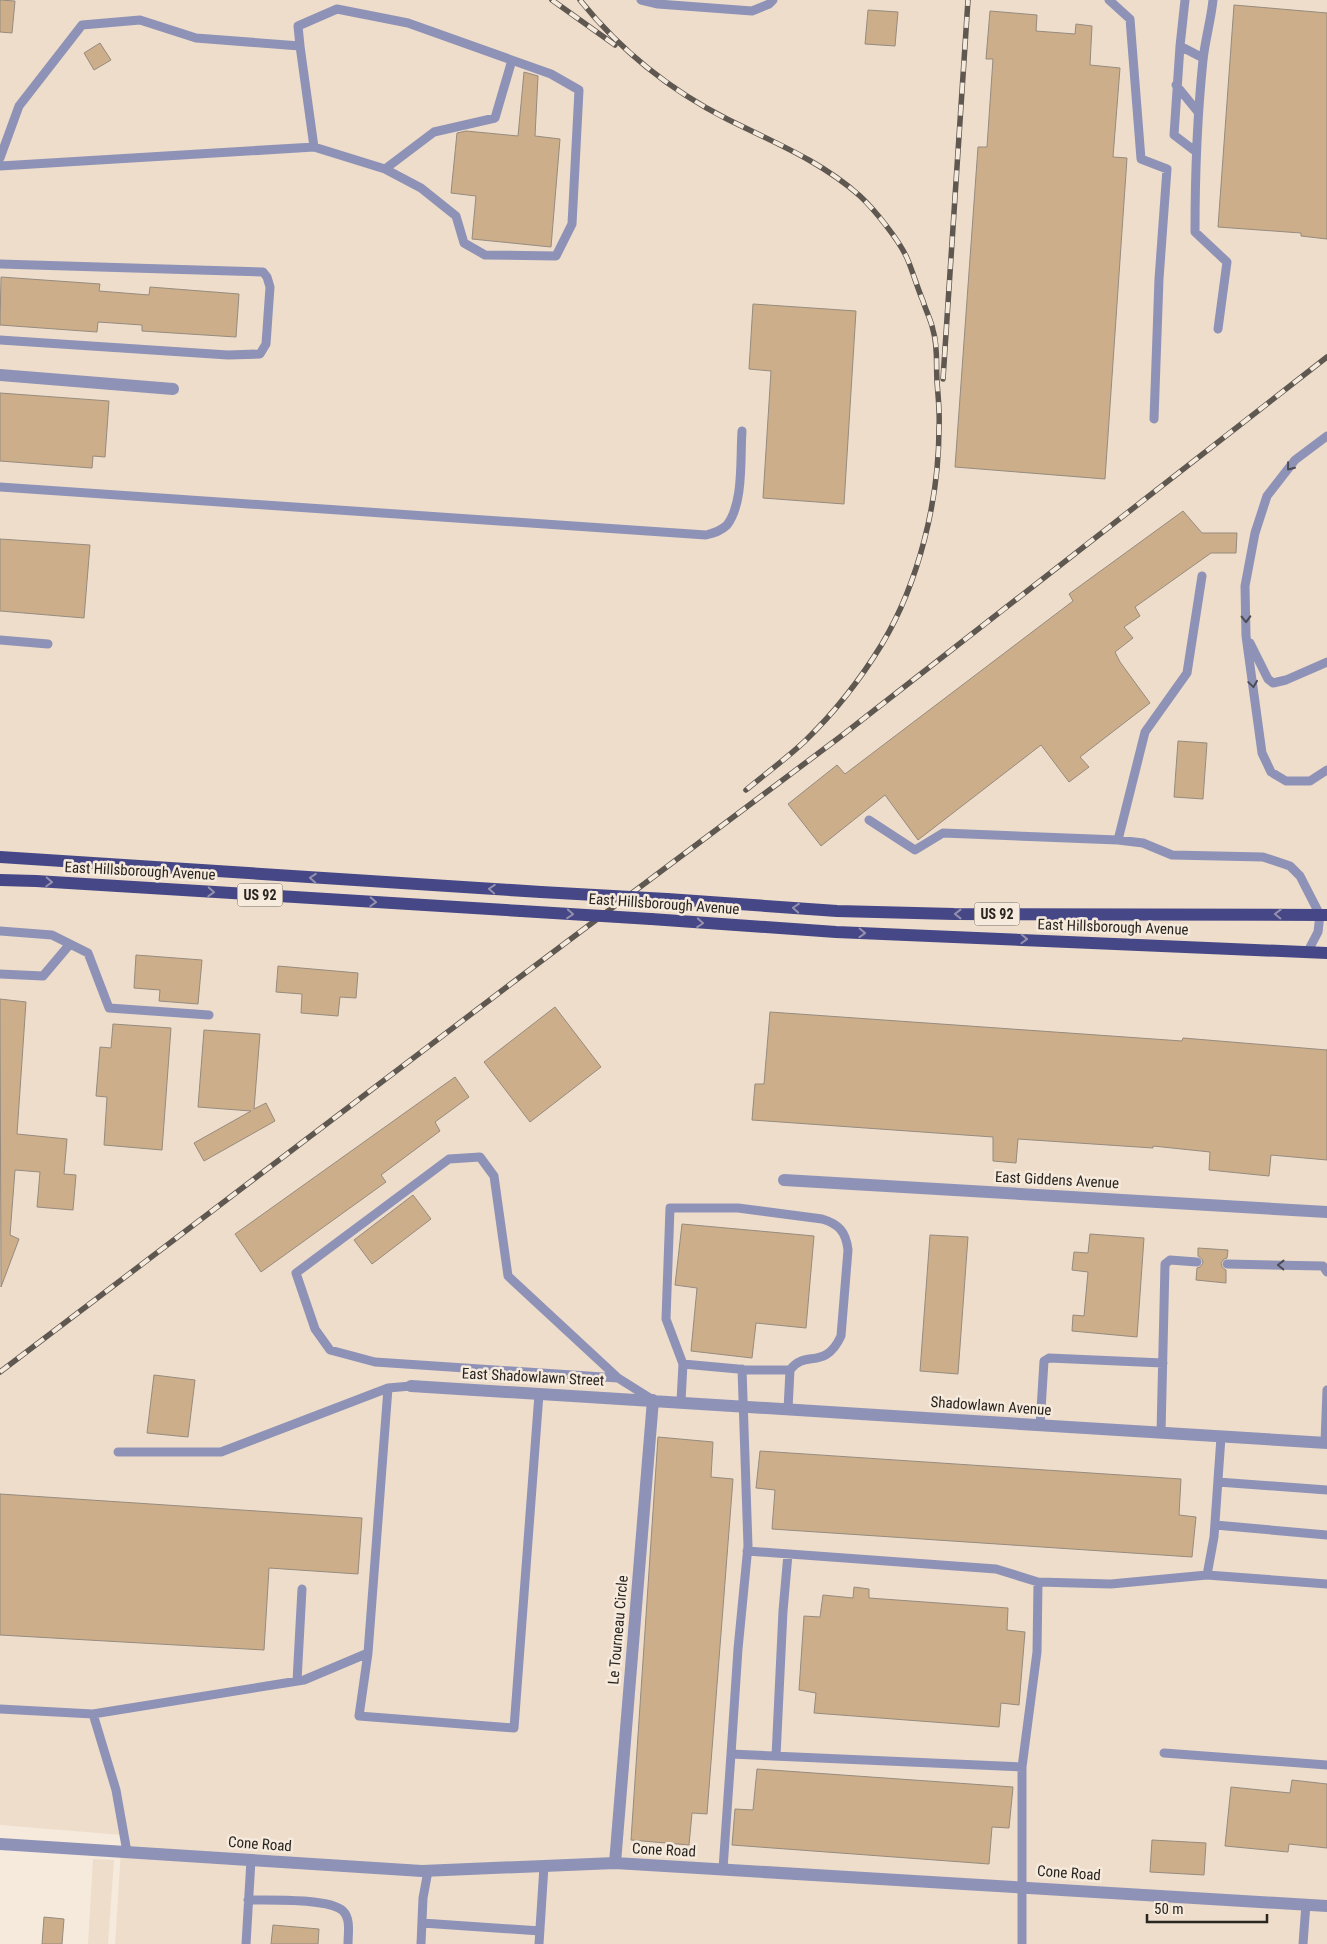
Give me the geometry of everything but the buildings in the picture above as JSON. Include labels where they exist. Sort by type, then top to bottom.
[{"type":"main road","name":"East Hillsborough Avenue","points":[[0,858],[837,911],[954,914],[1324,915]]},
{"type":"main road","name":"East Hillsborough Avenue","points":[[0,880],[836,932],[1327,953]]},
{"type":"street","points":[[0,375],[173,389]]},
{"type":"street","name":"East Giddens Avenue","points":[[784,1180],[1327,1212]]},
{"type":"street","name":"East Shadowlawn Street","points":[[411,1386],[653,1400]]},
{"type":"street","name":"Shadowlawn Avenue","points":[[653,1400],[1040,1426],[1326,1442]]},
{"type":"street","name":"Le Tourneau Circle","points":[[615,1863],[653,1400]]},
{"type":"street","name":"Cone Road","points":[[0,1844],[428,1871],[615,1863],[1327,1906]]},
{"type":"lane","points":[[641,0],[658,4],[752,11],[769,4],[773,0]]},
{"type":"lane","points":[[1109,0],[1130,19],[1141,159],[1168,169],[1159,278],[1154,419]]},
{"type":"lane","points":[[1185,0],[1176,85],[1174,135],[1196,151]]},
{"type":"lane","points":[[1213,0],[1203,58],[1198,112],[1194,232],[1227,262],[1218,329]]},
{"type":"lane","points":[[0,166],[314,147],[385,169],[421,188],[456,216],[464,243],[485,255],[556,256],[572,224],[579,90],[551,74],[408,23],[337,9],[298,26],[314,147]]},
{"type":"lane","points":[[0,158],[19,106],[82,25],[140,20],[196,38],[300,46]]},
{"type":"lane","points":[[1180,46],[1203,58]]},
{"type":"lane","points":[[385,169],[434,132],[495,118],[512,60]]},
{"type":"lane","points":[[1176,85],[1198,112]]},
{"type":"lane","points":[[0,264],[263,272],[267,277],[270,287],[266,344],[260,354],[228,355],[0,340]]},
{"type":"lane","points":[[0,487],[706,535],[718,532],[726,526],[734,514],[738,496],[742,431]]},
{"type":"lane","points":[[1327,436],[1295,460],[1267,496],[1255,533],[1245,586],[1246,636],[1262,753],[1271,772],[1286,781],[1310,781],[1327,770]]},
{"type":"lane","points":[[1118,840],[1145,732],[1187,672],[1202,576]]},
{"type":"lane","points":[[1246,636],[1268,679],[1273,683],[1286,680],[1327,662]]},
{"type":"lane","points":[[0,640],[48,644]]},
{"type":"lane","points":[[869,820],[915,850],[943,833],[1118,840],[1143,843],[1172,855],[1263,857],[1290,866],[1300,876],[1324,915],[1308,951]]},
{"type":"lane","points":[[0,931],[52,935],[88,953],[109,1008],[209,1015]]},
{"type":"lane","points":[[0,974],[43,976],[70,944]]},
{"type":"lane","points":[[618,1378],[375,1362],[330,1350],[315,1329],[296,1273],[449,1158],[480,1157],[494,1176],[508,1276],[618,1378],[653,1400]]},
{"type":"lane","points":[[681,1401],[683,1364],[666,1319],[670,1208],[724,1207],[822,1219],[842,1229],[846,1236],[848,1250],[841,1336],[828,1354],[822,1358],[797,1362],[790,1370],[788,1409]]},
{"type":"lane","points":[[1161,1433],[1165,1264],[1170,1260],[1197,1262]]},
{"type":"lane","points":[[1227,1264],[1323,1266],[1327,1272]]},
{"type":"lane","points":[[1040,1426],[1044,1361],[1048,1358],[1163,1363]]},
{"type":"lane","points":[[683,1364],[742,1369],[790,1370]]},
{"type":"lane","points":[[723,1869],[738,1648],[747,1552],[742,1369]]},
{"type":"lane","points":[[118,1452],[221,1452],[388,1388],[411,1386]]},
{"type":"lane","points":[[388,1388],[368,1653],[359,1716],[514,1728],[538,1394]]},
{"type":"lane","points":[[1326,1442],[1327,1390]]},
{"type":"lane","points":[[1207,1575],[1215,1526],[1222,1436]]},
{"type":"lane","points":[[1218,1482],[1327,1490]]},
{"type":"lane","points":[[1215,1526],[1327,1535]]},
{"type":"lane","points":[[747,1552],[996,1569],[1038,1582],[1111,1584],[1207,1575],[1327,1584]]},
{"type":"lane","points":[[776,1756],[783,1611],[788,1554]]},
{"type":"lane","points":[[1022,1944],[1022,1767],[1037,1652],[1038,1582]]},
{"type":"lane","points":[[297,1681],[302,1589]]},
{"type":"lane","points":[[0,1709],[93,1714],[304,1680],[368,1653]]},
{"type":"lane","points":[[93,1714],[116,1790],[127,1852]]},
{"type":"lane","points":[[1164,1753],[1327,1765]]},
{"type":"lane","points":[[731,1754],[1022,1767]]},
{"type":"lane","points":[[246,1944],[251,1860]]},
{"type":"lane","points":[[540,1944],[544,1866]]},
{"type":"lane","points":[[421,1944],[423,1898],[428,1871]]},
{"type":"lane","points":[[248,1900],[320,1902],[333,1905],[343,1910],[349,1920],[348,1944]]},
{"type":"lane","points":[[1303,1944],[1306,1904]]},
{"type":"lane","points":[[422,1923],[540,1931]]},
{"type":"shaded area","points":[[0,0],[1327,0],[1327,1944],[115,1944],[122,1835],[0,1825]]},
{"type":"shaded area","points":[[93,1859],[114,1860],[108,1944],[88,1944]]},
{"type":"railway","points":[[552,0],[615,45]]},
{"type":"railway","points":[[580,0],[612,36],[666,82],[706,108],[813,162],[860,196],[886,225],[903,251],[935,336],[939,416],[935,483],[931,512],[924,540],[907,594],[882,644],[856,683],[837,707],[798,748],[746,790]]},
{"type":"railway","points":[[943,379],[968,0]]},
{"type":"railway","points":[[0,1372],[516,980],[840,737],[1327,357]]}]
